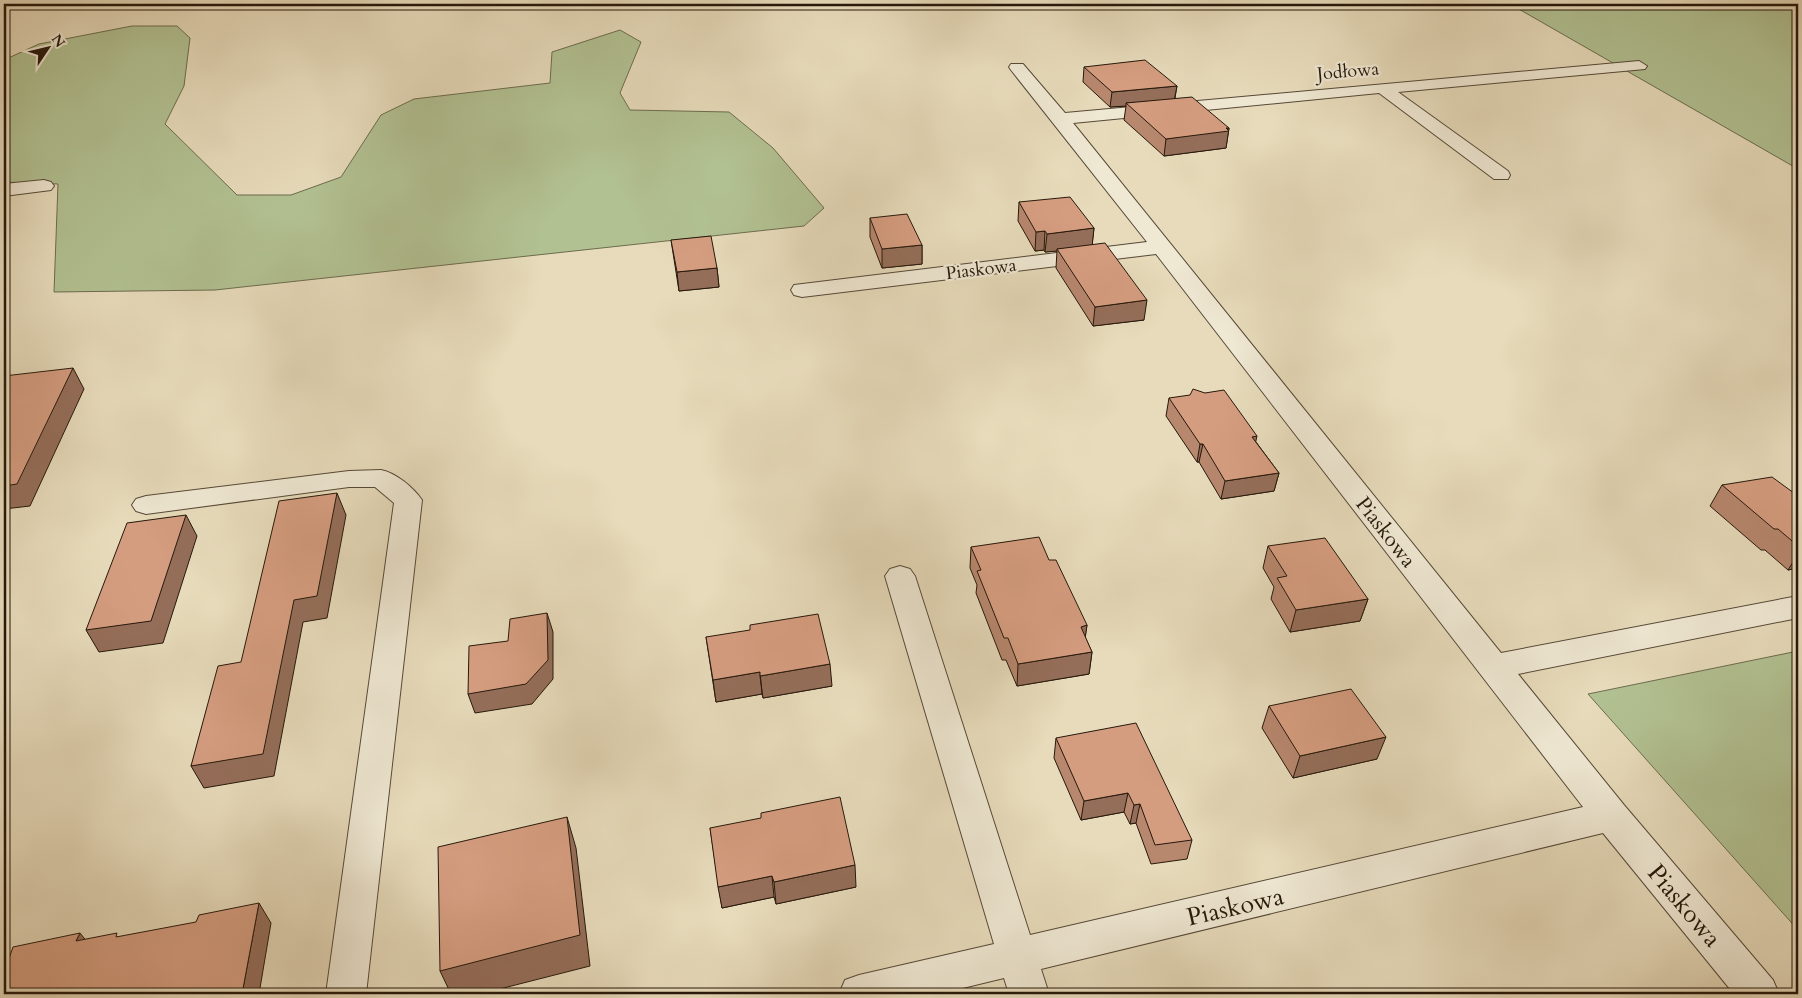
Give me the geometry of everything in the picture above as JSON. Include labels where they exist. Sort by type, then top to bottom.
[{"type":"street","name":"Jodłowa","points":[[1061,119],[1382,88],[1638,66]]},
{"type":"street","name":"Piaskowa","points":[[1017,67],[1061,119],[1611,816],[1758,994]]},
{"type":"street","points":[[1382,88],[1501,175]]},
{"type":"street","points":[[4,190],[44,186]]},
{"type":"street","name":"Piaskowa","points":[[802,290],[1161,247]]},
{"type":"street","points":[[146,505],[349,479],[381,478],[408,500],[346,994]]},
{"type":"street","points":[[900,576],[1029,994]]},
{"type":"street","points":[[1493,667],[1798,607]]},
{"type":"street","name":"Piaskowa","points":[[859,994],[1611,816]]},
{"type":"green space","points":[[1510,4],[1798,4],[1798,169]]},
{"type":"green space","points":[[132,26],[177,26],[190,38],[184,86],[165,124],[237,195],[291,195],[341,177],[381,115],[414,99],[550,83],[552,52],[620,30],[641,42],[620,93],[630,110],[729,112],[773,148],[824,208],[804,226],[215,290],[54,292],[58,184],[4,182],[4,60],[39,44]]},
{"type":"green space","points":[[1798,651],[1798,930],[1588,694]]},
{"type":"building","points":[[1145,60],[1177,86],[1112,92],[1084,67]]},
{"type":"building","points":[[1192,97],[1229,128],[1226,128],[1229,131],[1166,139],[1126,103]]},
{"type":"building","points":[[1070,197],[1094,228],[1047,234],[1045,231],[1036,232],[1019,202]]},
{"type":"building","points":[[907,214],[922,245],[882,249],[870,218]]},
{"type":"building","points":[[711,236],[717,268],[677,272],[671,240]]},
{"type":"building","points":[[1105,243],[1147,300],[1095,307],[1057,249]]},
{"type":"building","points":[[73,368],[17,484],[4,486],[4,376]]},
{"type":"building","points":[[1193,389],[1205,393],[1224,390],[1257,436],[1252,437],[1279,473],[1225,481],[1203,444],[1200,444],[1169,398],[1190,395]]},
{"type":"building","points":[[1772,477],[1798,496],[1798,546],[1778,529],[1774,529],[1722,485]]},
{"type":"building","points":[[337,493],[317,596],[294,600],[263,754],[191,766],[218,666],[241,662],[279,501]]},
{"type":"building","points":[[186,515],[151,621],[86,630],[127,523]]},
{"type":"building","points":[[1039,537],[1049,560],[1056,560],[1087,625],[1081,627],[1092,652],[1018,664],[1008,638],[1004,638],[977,571],[981,570],[971,547]]},
{"type":"building","points":[[1325,538],[1368,599],[1296,610],[1277,578],[1287,576],[1268,546]]},
{"type":"building","points":[[547,613],[548,660],[526,684],[468,694],[469,646],[508,641],[510,619]]},
{"type":"building","points":[[818,614],[830,664],[760,676],[760,672],[713,680],[706,637],[750,630],[750,625]]},
{"type":"building","points":[[1351,689],[1386,737],[1300,756],[1269,706]]},
{"type":"building","points":[[1136,723],[1192,840],[1155,845],[1140,804],[1134,805],[1128,793],[1084,801],[1056,738]]},
{"type":"building","points":[[840,797],[855,865],[774,882],[772,876],[718,887],[710,828],[761,818],[761,813]]},
{"type":"building","points":[[567,817],[580,935],[440,971],[438,847]]},
{"type":"building","points":[[259,903],[242,994],[4,994],[4,973],[13,947],[80,933],[76,941],[117,933],[116,937],[196,922],[199,915]]}]
